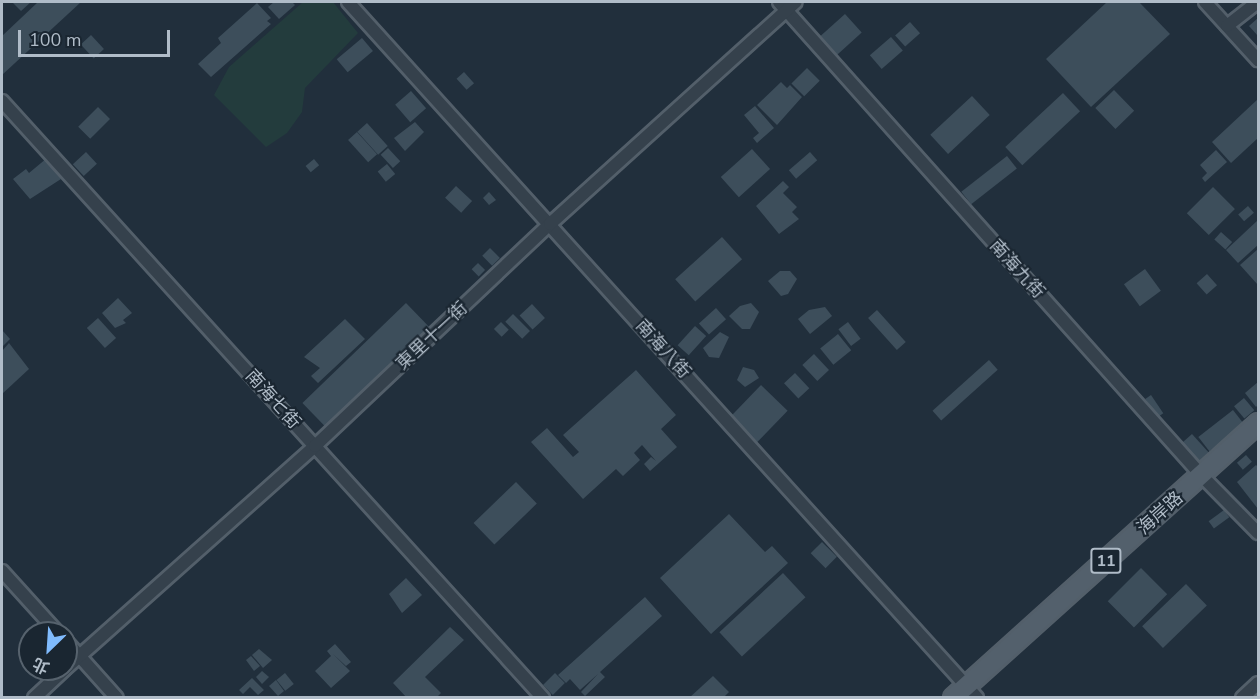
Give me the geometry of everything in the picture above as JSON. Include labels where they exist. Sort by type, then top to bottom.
[{"type":"main road","name":"海岸路","points":[[965,694],[1258,423]]},
{"type":"street","name":"南海八街","points":[[348,2],[550,224],[965,694]]},
{"type":"street","points":[[1205,2],[1258,60]]},
{"type":"street","points":[[1227,26],[1258,3]]},
{"type":"street","name":"東里十一街","points":[[79,656],[315,446],[787,4]]},
{"type":"street","name":"南海九街","points":[[787,4],[1202,476],[1258,533]]},
{"type":"street","name":"南海七街","points":[[2,101],[543,698]]},
{"type":"street","points":[[2,571],[47,621]]},
{"type":"street","points":[[79,656],[117,698]]},
{"type":"street","name":"東里十一街","points":[[34,698],[52,681]]},
{"type":"street","points":[[1242,698],[1258,683]]},
{"type":"green space","points":[[303,2],[333,2],[358,33],[305,88],[302,112],[287,133],[266,147],[214,95],[229,67]]},
{"type":"building","points":[[12,2],[31,2],[21,11]]},
{"type":"building","points":[[38,2],[81,2],[2,75],[2,36]]},
{"type":"building","points":[[274,2],[292,2],[295,5],[279,19],[268,7]]},
{"type":"building","points":[[1107,2],[1139,2],[1170,34],[1091,107],[1046,59]]},
{"type":"building","points":[[257,3],[271,18],[267,21],[271,24],[211,77],[198,64],[221,43],[218,38]]},
{"type":"building","points":[[845,14],[862,33],[837,55],[820,36]]},
{"type":"building","points":[[1258,18],[1258,36],[1249,26]]},
{"type":"building","points":[[910,22],[920,33],[905,47],[895,35]]},
{"type":"building","points":[[91,35],[104,49],[94,58],[81,45]]},
{"type":"building","points":[[891,37],[903,51],[882,69],[870,55]]},
{"type":"building","points":[[362,38],[373,51],[348,72],[337,59]]},
{"type":"building","points":[[807,68],[820,81],[804,96],[791,84]]},
{"type":"building","points":[[464,72],[474,83],[467,90],[457,79]]},
{"type":"building","points":[[781,82],[787,88],[790,85],[802,97],[777,125],[757,105]]},
{"type":"building","points":[[1114,90],[1134,111],[1115,129],[1095,108]]},
{"type":"building","points":[[411,91],[426,108],[410,122],[395,105]]},
{"type":"building","points":[[1063,93],[1080,111],[1022,165],[1005,147]]},
{"type":"building","points":[[972,96],[990,115],[948,154],[930,135]]},
{"type":"building","points":[[1258,99],[1258,138],[1231,163],[1212,142]]},
{"type":"building","points":[[755,106],[774,128],[757,143],[753,138],[759,133],[744,115]]},
{"type":"building","points":[[98,107],[110,119],[90,139],[78,127]]},
{"type":"building","points":[[415,122],[424,132],[405,151],[394,138]]},
{"type":"building","points":[[367,123],[388,146],[378,155],[357,132]]},
{"type":"building","points":[[357,132],[377,154],[368,162],[348,140]]},
{"type":"building","points":[[388,148],[400,161],[393,168],[381,155]]},
{"type":"building","points":[[752,149],[770,169],[739,197],[721,177]]},
{"type":"building","points":[[1216,150],[1227,162],[1205,182],[1202,178],[1207,173],[1200,165]]},
{"type":"building","points":[[86,152],[97,164],[84,176],[73,164]]},
{"type":"building","points":[[810,152],[817,160],[796,179],[789,170]]},
{"type":"building","points":[[1007,156],[1017,169],[971,204],[961,192]]},
{"type":"building","points":[[47,158],[61,179],[30,199],[13,179],[26,169],[29,173]]},
{"type":"building","points":[[314,159],[319,165],[311,172],[306,166]]},
{"type":"building","points":[[387,164],[395,174],[386,182],[378,172]]},
{"type":"building","points":[[783,181],[789,187],[783,193],[797,207],[792,212],[799,219],[779,234],[756,206]]},
{"type":"building","points":[[456,186],[472,201],[461,213],[445,198]]},
{"type":"building","points":[[1213,187],[1235,209],[1209,235],[1187,213]]},
{"type":"building","points":[[489,192],[496,200],[489,205],[483,198]]},
{"type":"building","points":[[1248,206],[1254,213],[1244,221],[1238,215]]},
{"type":"building","points":[[1258,220],[1258,245],[1238,263],[1226,250]]},
{"type":"building","points":[[1221,232],[1232,242],[1225,249],[1214,239]]},
{"type":"building","points":[[722,237],[742,259],[695,301],[675,279]]},
{"type":"building","points":[[490,248],[500,258],[492,266],[482,256]]},
{"type":"building","points":[[1258,249],[1258,285],[1240,265]]},
{"type":"building","points":[[478,263],[485,270],[479,276],[472,269]]},
{"type":"building","points":[[1145,269],[1161,291],[1140,306],[1124,284]]},
{"type":"building","points":[[780,271],[790,271],[797,279],[788,294],[781,296],[768,281]]},
{"type":"building","points":[[1207,274],[1217,285],[1207,295],[1197,283]]},
{"type":"building","points":[[118,298],[132,313],[123,320],[126,323],[115,328],[102,313]]},
{"type":"building","points":[[406,303],[433,331],[330,431],[302,403]]},
{"type":"building","points":[[751,303],[759,312],[750,329],[742,329],[729,316],[740,306]]},
{"type":"building","points":[[532,304],[545,318],[533,329],[520,316]]},
{"type":"building","points":[[825,307],[832,316],[810,334],[798,319],[809,310]]},
{"type":"building","points":[[716,308],[726,319],[709,335],[699,323]]},
{"type":"building","points":[[877,310],[906,342],[897,350],[868,318]]},
{"type":"building","points":[[513,314],[530,331],[522,339],[505,322]]},
{"type":"building","points":[[98,318],[116,338],[105,348],[87,328]]},
{"type":"building","points":[[345,319],[365,339],[318,383],[311,376],[320,368],[304,357]]},
{"type":"building","points":[[501,322],[509,330],[502,337],[494,329]]},
{"type":"building","points":[[848,322],[861,339],[851,346],[838,329]]},
{"type":"building","points":[[695,326],[706,336],[689,355],[678,345]]},
{"type":"building","points":[[2,330],[10,339],[2,347]]},
{"type":"building","points":[[720,332],[729,337],[719,358],[709,357],[703,348]]},
{"type":"building","points":[[838,334],[851,350],[833,365],[820,348]]},
{"type":"building","points":[[9,343],[29,369],[2,394],[2,351]]},
{"type":"building","points":[[814,354],[829,370],[817,381],[802,365]]},
{"type":"building","points":[[989,360],[998,370],[941,421],[933,411]]},
{"type":"building","points":[[743,367],[754,370],[759,378],[745,387],[737,380]]},
{"type":"building","points":[[636,370],[676,415],[661,429],[677,447],[650,471],[644,464],[651,457],[656,461],[642,445],[634,453],[640,460],[623,476],[616,469],[583,499],[531,442],[547,428],[573,457],[579,452],[563,435]]},
{"type":"building","points":[[795,373],[809,388],[798,399],[784,383]]},
{"type":"building","points":[[1258,382],[1258,405],[1256,407],[1245,393]]},
{"type":"building","points":[[761,385],[788,411],[757,442],[730,417]]},
{"type":"building","points":[[1151,395],[1163,413],[1157,417],[1145,399]]},
{"type":"building","points":[[1244,398],[1254,410],[1244,419],[1234,406]]},
{"type":"building","points":[[1233,410],[1244,424],[1209,451],[1198,437]]},
{"type":"building","points":[[1192,434],[1209,453],[1198,462],[1182,443]]},
{"type":"building","points":[[1246,455],[1252,462],[1243,470],[1237,463]]},
{"type":"building","points":[[1256,465],[1258,467],[1258,509],[1237,482]]},
{"type":"building","points":[[516,482],[537,504],[494,545],[474,523]]},
{"type":"building","points":[[1224,510],[1229,517],[1214,528],[1209,521]]},
{"type":"building","points":[[729,514],[765,552],[772,546],[788,563],[711,634],[660,578]]},
{"type":"building","points":[[822,542],[837,557],[826,568],[811,553]]},
{"type":"building","points":[[1141,568],[1167,594],[1134,627],[1108,601]]},
{"type":"building","points":[[783,573],[806,597],[742,656],[719,632]]},
{"type":"building","points":[[406,578],[422,595],[402,613],[389,594]]},
{"type":"building","points":[[1186,584],[1207,606],[1163,648],[1142,626]]},
{"type":"building","points":[[645,597],[662,616],[600,672],[605,677],[585,696],[581,692],[598,674],[580,690],[570,679],[566,683],[558,675]]},
{"type":"building","points":[[450,627],[464,640],[425,677],[441,693],[436,698],[407,698],[393,683]]},
{"type":"building","points":[[335,644],[351,662],[346,666],[333,654],[350,671],[331,688],[315,671],[331,656],[327,651]]},
{"type":"building","points":[[259,649],[272,660],[263,668],[252,655]]},
{"type":"building","points":[[251,656],[260,666],[254,671],[246,660]]},
{"type":"building","points":[[262,671],[269,677],[262,684],[256,677]]},
{"type":"building","points":[[285,673],[294,684],[285,691],[276,680]]},
{"type":"building","points":[[555,673],[565,683],[553,695],[543,685]]},
{"type":"building","points":[[713,676],[729,692],[723,698],[689,698]]},
{"type":"building","points":[[252,678],[264,690],[258,695],[250,687],[243,694],[239,690]]},
{"type":"building","points":[[276,680],[284,691],[278,696],[269,686]]}]
